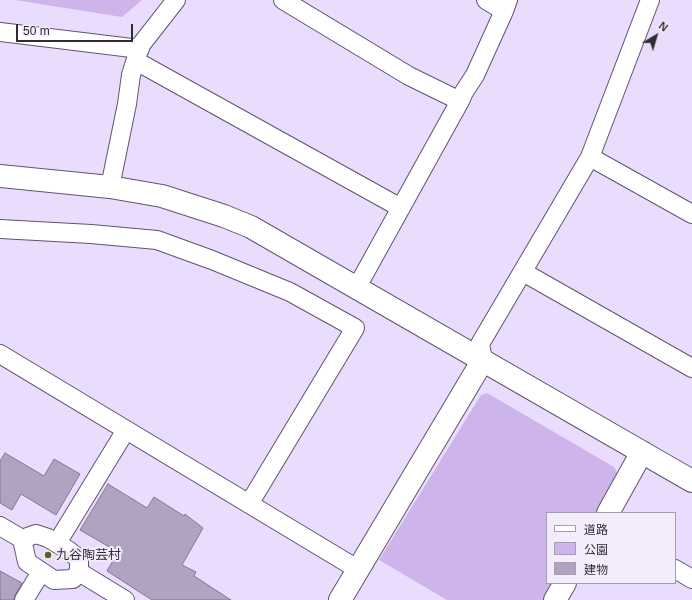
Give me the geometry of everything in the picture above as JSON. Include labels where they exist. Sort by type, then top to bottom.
[{"type":"street","points":[[110,187],[127,104],[131,75],[140,46],[176,0]]},
{"type":"street","points":[[283,0],[409,76],[460,101]]},
{"type":"street","points":[[356,287],[464,92],[475,75],[506,6],[486,0]]},
{"type":"street","points":[[340,600],[483,360],[480,344],[590,157],[650,0]]},
{"type":"street","points":[[0,32],[138,55],[400,208]]},
{"type":"street","points":[[590,157],[690,208]]},
{"type":"street","points":[[0,176],[110,187],[162,196],[224,216],[251,228],[356,287],[692,481]]},
{"type":"street","points":[[0,229],[91,234],[158,240],[290,292],[355,328],[249,504]]},
{"type":"street","points":[[523,272],[692,368]]},
{"type":"street","points":[[0,354],[359,570]]},
{"type":"street","points":[[57,544],[126,430]]},
{"type":"street","points":[[609,512],[642,452]]},
{"type":"street","points":[[0,526],[22,539],[27,562],[54,580],[73,579],[79,572],[79,558],[48,538],[36,534],[22,539]]},
{"type":"street","points":[[676,570],[692,579]]},
{"type":"street","points":[[24,600],[41,572]]},
{"type":"street","points":[[79,572],[125,600]]},
{"type":"street","points":[[555,600],[564,584]]},
{"type":"green space","points":[[15,0],[142,0],[122,17]]},
{"type":"green space","points":[[487,393],[614,467],[618,474],[596,512],[546,512],[546,584],[554,584],[545,600],[447,600],[379,560],[481,395]]},
{"type":"building","points":[[5,453],[44,476],[54,459],[80,474],[56,515],[21,494],[12,510],[0,503],[0,461]]},
{"type":"building","points":[[108,484],[147,508],[154,497],[184,516],[185,514],[203,528],[182,565],[196,572],[194,576],[231,600],[152,600],[107,571],[118,552],[80,530]]},
{"type":"building","points":[[0,571],[22,583],[15,595],[14,600],[0,600]]},
{"type":"place","name":"九谷陶芸村","points":[[48,555]]}]
